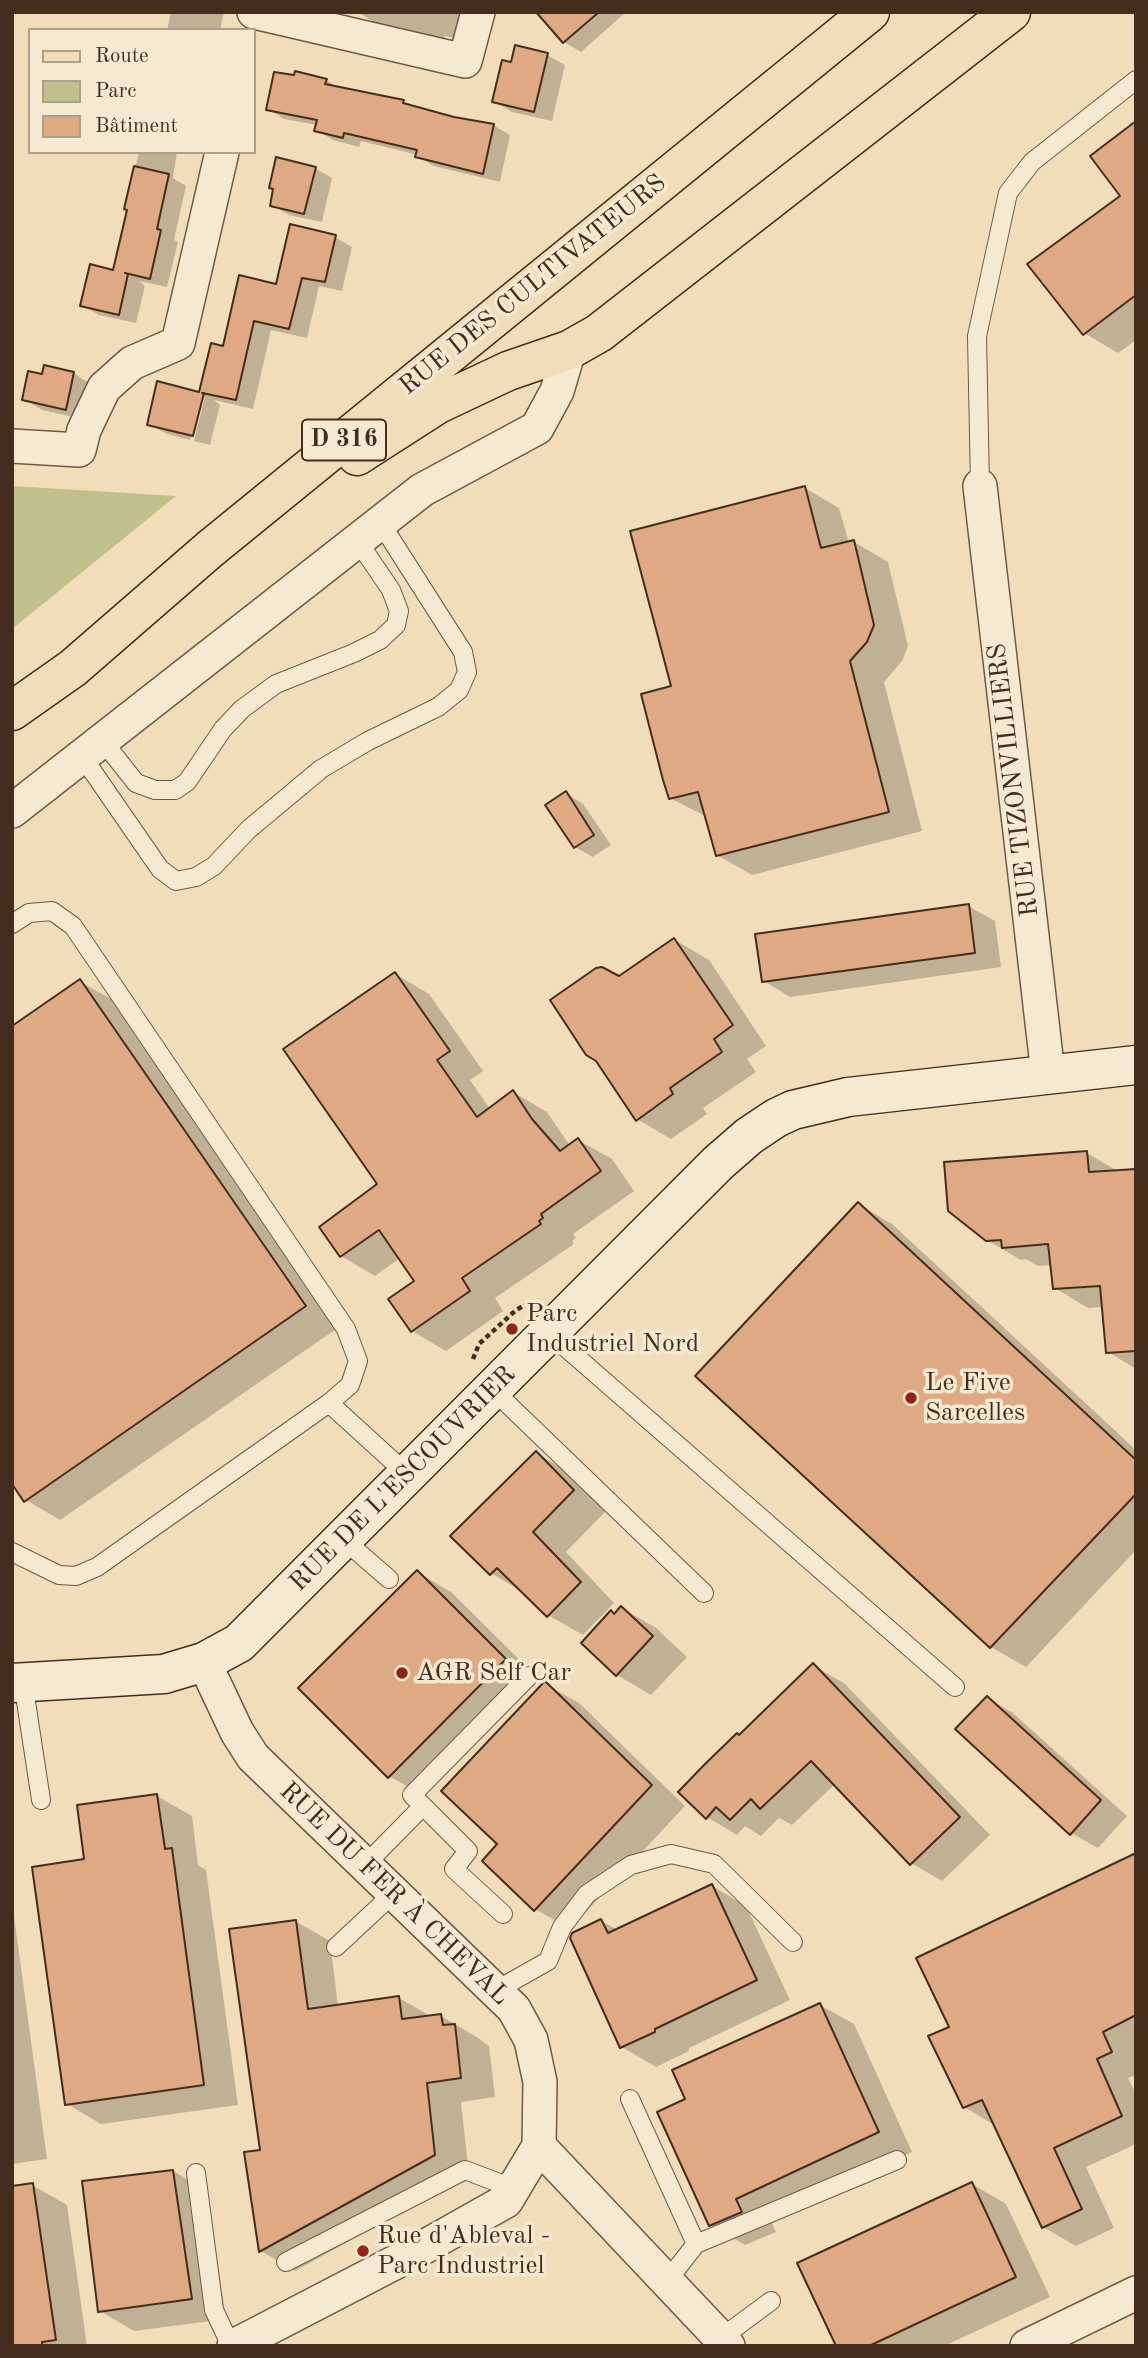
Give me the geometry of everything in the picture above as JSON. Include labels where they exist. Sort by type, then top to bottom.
[{"type":"main road","points":[[523,293],[851,12]]},
{"type":"main road","name":"RUE DES CULTIVATEURS","points":[[12,711],[74,668],[165,586],[870,12]]},
{"type":"main road","points":[[211,549],[438,404],[508,371],[569,350],[599,333],[1011,12]]},
{"type":"main road","name":"RUE DES CULTIVATEURS","points":[[12,682],[63,645],[165,586]]},
{"type":"street","points":[[254,12],[466,61],[478,12]]},
{"type":"street","points":[[12,446],[79,450],[84,430],[104,388],[132,363],[178,343],[222,154]]},
{"type":"street","points":[[12,811],[422,489],[537,428],[557,391],[569,350]]},
{"type":"street","name":"RUE TIZONVILLIERS","points":[[980,486],[1048,1074]]},
{"type":"street","name":"RUE DE L'ESCOUVRIER","points":[[18,1682],[164,1674],[204,1662],[239,1643],[718,1163],[749,1136],[776,1118],[793,1110],[848,1097],[1136,1065]]},
{"type":"street","name":"RUE DU FER À CHEVAL","points":[[204,1662],[237,1732],[253,1757],[514,2009],[531,2040],[540,2082],[540,2146]]},
{"type":"street","points":[[232,2346],[506,2201],[540,2146],[725,2342]]},
{"type":"street","points":[[1027,2346],[1136,2293]]},
{"type":"lane","points":[[980,486],[977,336],[1008,194],[1032,162],[1136,80]]},
{"type":"lane","points":[[92,748],[160,869],[176,880],[196,877],[214,866],[249,829],[321,769],[368,741],[438,707],[459,690],[467,672],[463,652],[368,531]]},
{"type":"lane","points":[[92,748],[136,783],[155,790],[175,790],[187,782],[223,729],[242,709],[276,684],[380,640],[396,625],[399,611],[368,531]]},
{"type":"lane","points":[[12,924],[29,913],[52,911],[74,926],[346,1329],[358,1361],[349,1385],[330,1403],[97,1567],[76,1576],[59,1575],[12,1552]]},
{"type":"lane","points":[[549,1332],[955,1687]]},
{"type":"lane","points":[[492,1389],[704,1592]]},
{"type":"lane","points":[[330,1403],[408,1475]]},
{"type":"lane","points":[[343,1539],[389,1579]]},
{"type":"lane","points":[[503,1914],[454,1869],[468,1851],[412,1795],[529,1676]]},
{"type":"lane","points":[[18,1682],[41,1800]]},
{"type":"lane","points":[[365,1865],[423,1806]]},
{"type":"lane","points":[[495,1991],[548,1961],[562,1927],[587,1894],[631,1864],[671,1854],[714,1864],[793,1942]]},
{"type":"lane","points":[[336,1947],[394,1893]]},
{"type":"lane","points":[[631,2099],[696,2244]]},
{"type":"lane","points":[[667,2281],[696,2244],[897,2160]]},
{"type":"lane","points":[[286,2262],[466,2170],[515,2189]]},
{"type":"lane","points":[[196,2173],[214,2310],[232,2346]]},
{"type":"lane","points":[[725,2342],[771,2301]]},
{"type":"green space","points":[[12,486],[176,496],[12,629]]},
{"type":"building","points":[[536,12],[599,12],[563,43]]},
{"type":"building","points":[[515,45],[548,53],[534,112],[492,102],[502,60],[511,62]]},
{"type":"building","points":[[295,71],[327,79],[325,84],[404,100],[403,103],[454,117],[494,124],[483,174],[415,157],[417,150],[344,133],[343,138],[314,131],[317,120],[266,110],[274,72],[294,75]]},
{"type":"building","points":[[1136,121],[1136,295],[1083,335],[1027,264],[1120,196],[1090,156]]},
{"type":"building","points":[[276,157],[316,167],[304,214],[270,206],[273,189],[269,188]]},
{"type":"building","points":[[134,166],[169,174],[150,279],[125,273],[128,274],[119,315],[80,306],[90,264],[113,270]]},
{"type":"building","points":[[290,224],[336,235],[325,282],[302,278],[289,329],[254,321],[236,400],[204,393],[193,436],[147,425],[157,381],[199,392],[211,343],[223,346],[239,275],[276,284]]},
{"type":"building","points":[[44,365],[74,372],[66,410],[22,400],[28,371],[42,374]]},
{"type":"building","points":[[805,486],[821,548],[854,540],[874,625],[867,642],[850,661],[889,812],[716,856],[698,792],[669,799],[663,780],[641,694],[671,686],[630,531]]},
{"type":"building","points":[[566,791],[594,835],[574,848],[545,805]]},
{"type":"building","points":[[969,904],[975,953],[762,982],[755,934]]},
{"type":"building","points":[[674,938],[733,1025],[714,1039],[722,1052],[670,1088],[673,1094],[636,1121],[596,1061],[586,1055],[550,1000],[596,968],[602,967],[619,976]]},
{"type":"building","points":[[395,972],[450,1051],[437,1060],[477,1117],[513,1090],[532,1119],[560,1151],[578,1138],[601,1171],[541,1214],[541,1224],[462,1278],[470,1291],[411,1332],[388,1299],[414,1281],[379,1230],[340,1257],[319,1227],[377,1184],[283,1049]]},
{"type":"building","points":[[80,979],[306,1306],[24,1502],[12,1484],[12,1026]]},
{"type":"building","points":[[1087,1151],[1089,1172],[1136,1169],[1136,1351],[1106,1353],[1100,1286],[1053,1289],[1048,1244],[1002,1248],[1001,1240],[986,1241],[948,1211],[944,1162]]},
{"type":"building","points":[[858,1202],[1136,1460],[1136,1494],[990,1648],[695,1376]]},
{"type":"building","points":[[536,1451],[574,1490],[533,1532],[581,1582],[547,1617],[497,1568],[490,1575],[450,1536]]},
{"type":"building","name":"AGR Self Car","points":[[417,1570],[506,1659],[388,1778],[298,1688]]},
{"type":"building","points":[[621,1606],[653,1636],[616,1676],[581,1643],[611,1610],[614,1614]]},
{"type":"building","points":[[813,1663],[960,1817],[910,1865],[811,1761],[760,1809],[751,1799],[730,1820],[716,1807],[706,1819],[678,1792]]},
{"type":"building","points":[[545,1681],[652,1785],[534,1911],[482,1861],[497,1844],[441,1791]]},
{"type":"building","points":[[987,1696],[1101,1800],[1070,1835],[955,1729]]},
{"type":"building","points":[[157,1794],[165,1849],[172,1848],[204,2085],[65,2105],[32,1867],[84,1859],[77,1805]]},
{"type":"building","points":[[1136,1853],[1136,2015],[1103,2032],[1112,2052],[1097,2059],[1122,2116],[1054,2148],[1082,2209],[1042,2228],[982,2100],[963,2108],[928,2036],[949,2027],[916,1958]]},
{"type":"building","points":[[712,1884],[757,1980],[620,2048],[570,1938],[572,1933],[601,1919],[608,1933]]},
{"type":"building","points":[[296,1920],[308,2009],[399,1996],[402,2019],[441,2014],[443,2025],[455,2024],[461,2078],[427,2083],[435,2155],[259,2252],[244,2152],[260,2150],[229,1929]]},
{"type":"building","points":[[820,2003],[879,2132],[736,2199],[742,2212],[709,2226],[657,2112],[685,2099],[672,2070]]},
{"type":"building","points":[[173,2170],[192,2299],[98,2312],[82,2181]]},
{"type":"building","points":[[972,2182],[1016,2277],[869,2346],[836,2346],[797,2263]]},
{"type":"building","points":[[33,2183],[56,2340],[42,2342],[42,2346],[12,2346],[12,2186]]},
{"type":"place","name":"Parc Industriel Nord","points":[[512,1329]]},
{"type":"place","name":"Le Five Sarcelles","points":[[911,1398]]},
{"type":"place","name":"AGR Self Car","points":[[402,1673]]},
{"type":"place","name":"Rue d'Ableval - Parc Industriel","points":[[363,2251]]}]
